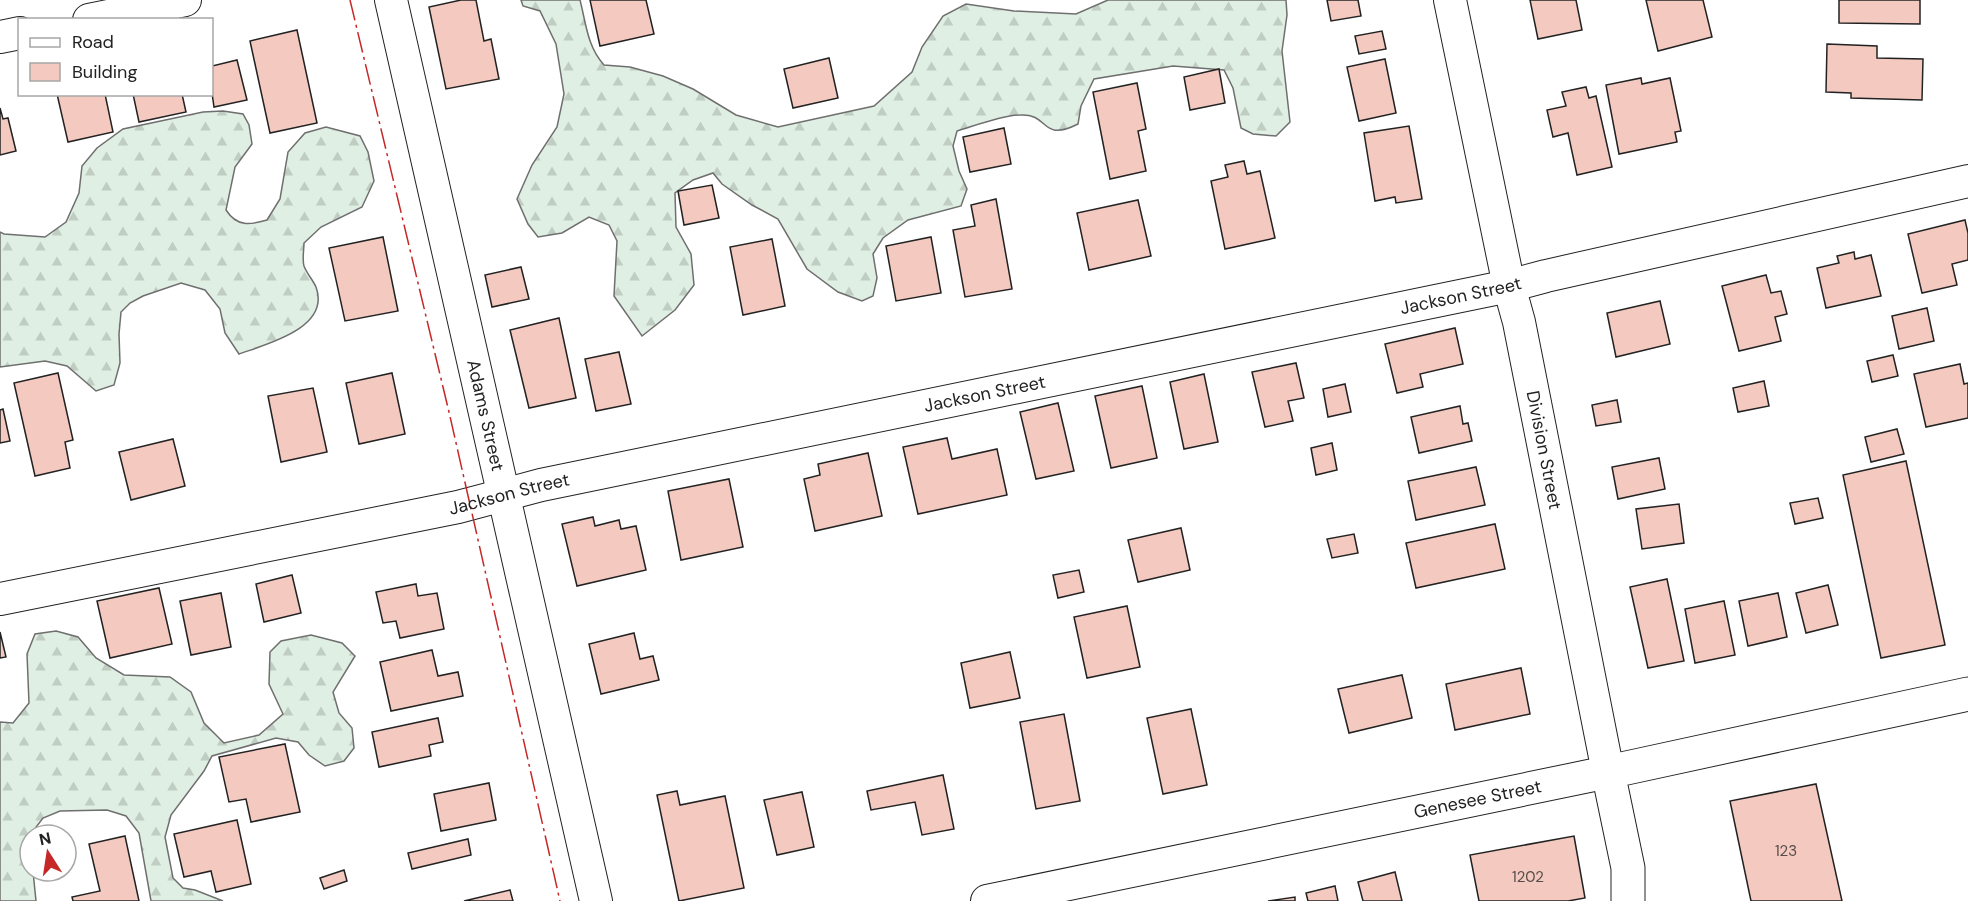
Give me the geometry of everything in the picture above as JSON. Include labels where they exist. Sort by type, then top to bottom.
[{"type":"street","points":[[99,18],[186,0]]},
{"type":"street","name":"Adams Street","points":[[391,0],[596,901]]},
{"type":"street","name":"Division Street","points":[[1450,0],[1509,286],[1519,322],[1628,868],[1628,901]]},
{"type":"street","points":[[0,37],[18,33]]},
{"type":"street","name":"Jackson Street","points":[[0,599],[458,507],[541,485],[1509,286],[1968,181]]},
{"type":"street","name":"Genesee Street","points":[[987,901],[1608,772],[1968,694]]},
{"type":"green space","points":[[521,0],[580,0],[591,42],[604,65],[630,67],[663,76],[693,89],[736,115],[778,127],[874,106],[912,72],[922,47],[943,16],[966,4],[1014,11],[1076,14],[1108,0],[1286,0],[1287,15],[1282,51],[1290,122],[1276,136],[1253,134],[1241,128],[1233,88],[1224,70],[1173,66],[1094,79],[1081,106],[1078,124],[1066,129],[1051,129],[1036,118],[1013,115],[957,131],[953,146],[959,171],[967,189],[961,206],[908,220],[883,238],[873,254],[877,278],[873,296],[862,301],[838,292],[807,269],[778,219],[752,205],[722,184],[713,173],[693,180],[675,193],[676,227],[691,254],[694,285],[675,310],[642,336],[614,296],[617,241],[609,225],[589,217],[562,233],[538,237],[528,224],[517,199],[532,165],[557,127],[564,94],[556,44],[540,11],[523,6]]},
{"type":"green space","points":[[223,111],[243,114],[249,125],[252,144],[235,167],[226,210],[239,222],[249,224],[267,220],[280,199],[288,152],[305,133],[326,127],[360,136],[368,152],[374,181],[362,207],[321,227],[304,243],[304,266],[316,287],[318,301],[314,313],[306,324],[280,339],[239,354],[225,333],[220,309],[205,290],[181,283],[143,296],[130,303],[121,312],[120,363],[114,385],[96,391],[67,366],[45,361],[0,367],[0,232],[45,237],[66,222],[79,193],[82,166],[97,148],[123,129],[203,112]]},
{"type":"green space","points":[[56,631],[78,637],[96,658],[124,675],[170,677],[191,692],[204,723],[224,743],[259,735],[283,714],[269,684],[270,652],[281,641],[311,635],[342,643],[355,656],[333,692],[339,713],[352,728],[354,748],[344,761],[325,766],[309,755],[298,742],[276,738],[212,756],[204,771],[171,815],[165,837],[173,878],[183,888],[195,890],[223,901],[151,901],[139,833],[126,816],[107,810],[60,811],[43,818],[39,823],[18,823],[18,883],[34,883],[36,901],[0,901],[0,722],[13,723],[29,703],[27,654],[35,634]]},
{"type":"building","points":[[461,0],[476,0],[484,41],[491,39],[499,79],[446,89],[429,7]]},
{"type":"building","points":[[590,0],[646,0],[654,34],[600,46]]},
{"type":"building","points":[[1327,0],[1358,0],[1361,16],[1331,21]]},
{"type":"building","points":[[1530,0],[1576,0],[1582,30],[1538,39]]},
{"type":"building","points":[[1646,0],[1703,0],[1712,37],[1658,51]]},
{"type":"building","points":[[1839,0],[1920,0],[1920,24],[1839,23]]},
{"type":"building","points":[[297,30],[317,123],[270,133],[250,41]]},
{"type":"building","points":[[1382,31],[1386,49],[1359,54],[1355,36]]},
{"type":"building","points":[[1827,44],[1877,46],[1877,58],[1923,59],[1922,100],[1851,98],[1851,93],[1826,92]]},
{"type":"building","points":[[829,58],[838,98],[793,108],[784,69]]},
{"type":"building","points":[[1385,59],[1396,113],[1359,121],[1347,67]]},
{"type":"building","points":[[237,60],[247,100],[214,107],[213,66]]},
{"type":"building","points":[[1219,69],[1225,103],[1190,110],[1184,77]]},
{"type":"building","points":[[1641,78],[1642,84],[1670,78],[1681,131],[1675,132],[1677,142],[1619,154],[1606,85]]},
{"type":"building","points":[[1137,83],[1146,129],[1138,131],[1146,171],[1110,179],[1093,92]]},
{"type":"building","points":[[1586,87],[1589,98],[1596,96],[1612,167],[1577,175],[1568,133],[1553,137],[1547,110],[1566,106],[1562,92]]},
{"type":"building","points":[[57,96],[105,96],[113,132],[68,142]]},
{"type":"building","points":[[133,96],[182,96],[186,112],[139,122]]},
{"type":"building","points":[[0,108],[3,119],[8,118],[16,151],[0,155]]},
{"type":"building","points":[[1409,126],[1422,199],[1396,203],[1395,197],[1375,201],[1364,133]]},
{"type":"building","points":[[1004,128],[1011,164],[970,172],[963,137]]},
{"type":"building","points":[[1244,161],[1247,174],[1260,171],[1275,238],[1225,249],[1211,181],[1228,177],[1225,165]]},
{"type":"building","points":[[712,185],[719,218],[684,225],[678,191]]},
{"type":"building","points":[[996,199],[1012,289],[965,297],[953,230],[975,226],[971,205]]},
{"type":"building","points":[[1138,200],[1151,256],[1089,270],[1077,213]]},
{"type":"building","points":[[1965,220],[1968,233],[1968,260],[1952,264],[1957,285],[1922,293],[1908,234]]},
{"type":"building","points":[[383,237],[398,311],[345,321],[329,248]]},
{"type":"building","points":[[931,237],[941,293],[896,301],[886,246]]},
{"type":"building","points":[[772,239],[785,306],[743,315],[730,247]]},
{"type":"building","points":[[1854,252],[1855,259],[1871,255],[1881,296],[1826,308],[1817,268],[1839,263],[1837,256]]},
{"type":"building","points":[[521,267],[529,299],[492,307],[485,275]]},
{"type":"building","points":[[1766,275],[1771,293],[1781,291],[1787,314],[1775,317],[1781,341],[1739,351],[1722,286]]},
{"type":"building","points":[[1660,301],[1670,344],[1616,357],[1607,313]]},
{"type":"building","points":[[1927,308],[1934,341],[1899,349],[1892,316]]},
{"type":"building","points":[[559,318],[576,398],[529,408],[510,330]]},
{"type":"building","points":[[1455,328],[1463,364],[1420,374],[1423,387],[1397,393],[1385,344]]},
{"type":"building","points":[[619,352],[631,404],[596,411],[585,359]]},
{"type":"building","points":[[1893,355],[1898,376],[1872,382],[1867,361]]},
{"type":"building","points":[[1296,363],[1304,398],[1288,401],[1293,421],[1265,427],[1252,372]]},
{"type":"building","points":[[1960,364],[1964,384],[1968,383],[1968,418],[1926,427],[1914,374]]},
{"type":"building","points":[[58,373],[73,440],[65,442],[70,468],[35,476],[14,383]]},
{"type":"building","points":[[392,373],[405,434],[359,444],[346,383]]},
{"type":"building","points":[[1204,374],[1218,442],[1184,449],[1170,382]]},
{"type":"building","points":[[1764,381],[1769,406],[1738,412],[1733,388]]},
{"type":"building","points":[[1345,384],[1351,412],[1328,417],[1323,389]]},
{"type":"building","points":[[1142,386],[1157,458],[1111,468],[1095,396]]},
{"type":"building","points":[[313,388],[327,452],[281,462],[268,396]]},
{"type":"building","points":[[1617,400],[1621,422],[1596,426],[1592,405]]},
{"type":"building","points":[[1058,403],[1074,471],[1036,479],[1020,412]]},
{"type":"building","points":[[1460,406],[1463,424],[1468,423],[1472,441],[1419,453],[1411,417]]},
{"type":"building","points":[[3,409],[10,441],[0,443],[0,410]]},
{"type":"building","points":[[1897,429],[1904,454],[1871,462],[1865,437]]},
{"type":"building","points":[[947,438],[952,459],[997,449],[1007,495],[918,514],[903,447]]},
{"type":"building","points":[[173,439],[185,486],[131,500],[119,452]]},
{"type":"building","points":[[1332,443],[1337,470],[1316,475],[1311,448]]},
{"type":"building","points":[[868,453],[882,516],[815,531],[804,479],[820,475],[818,464]]},
{"type":"building","points":[[1659,458],[1665,489],[1618,499],[1612,467]]},
{"type":"building","points":[[1906,461],[1945,645],[1881,658],[1843,475]]},
{"type":"building","points":[[1476,467],[1485,505],[1416,520],[1408,481]]},
{"type":"building","points":[[729,479],[743,547],[681,560],[668,491]]},
{"type":"building","points":[[1818,498],[1823,518],[1795,524],[1790,503]]},
{"type":"building","points":[[1679,504],[1684,543],[1642,549],[1636,509]]},
{"type":"building","points":[[593,517],[595,526],[619,520],[621,529],[636,526],[646,570],[577,586],[562,524]]},
{"type":"building","points":[[1495,524],[1505,569],[1416,588],[1406,543]]},
{"type":"building","points":[[1181,528],[1190,570],[1138,582],[1128,540]]},
{"type":"building","points":[[1354,534],[1358,553],[1332,558],[1327,539]]},
{"type":"building","points":[[1079,570],[1084,592],[1058,598],[1053,575]]},
{"type":"building","points":[[292,575],[301,613],[264,622],[256,584]]},
{"type":"building","points":[[1667,579],[1684,661],[1648,668],[1630,587]]},
{"type":"building","points":[[416,584],[418,596],[437,593],[444,629],[400,638],[396,621],[383,623],[376,592]]},
{"type":"building","points":[[1828,585],[1838,625],[1806,633],[1796,593]]},
{"type":"building","points":[[159,588],[172,644],[110,658],[97,601]]},
{"type":"building","points":[[221,593],[231,647],[191,655],[180,601]]},
{"type":"building","points":[[1778,593],[1787,637],[1748,646],[1739,601]]},
{"type":"building","points":[[1724,601],[1735,655],[1695,663],[1685,609]]},
{"type":"building","points":[[1127,606],[1140,667],[1087,678],[1074,617]]},
{"type":"building","points":[[0,632],[6,657],[0,658]]},
{"type":"building","points":[[634,633],[640,659],[653,656],[659,680],[601,694],[589,644]]},
{"type":"building","points":[[432,650],[438,676],[458,672],[463,696],[391,711],[380,662]]},
{"type":"building","points":[[1010,652],[1020,698],[970,708],[961,663]]},
{"type":"building","points":[[1521,668],[1530,714],[1455,730],[1446,684]]},
{"type":"building","points":[[1402,675],[1412,718],[1349,733],[1338,689]]},
{"type":"building","points":[[1191,709],[1207,785],[1163,794],[1147,718]]},
{"type":"building","points":[[1064,714],[1080,801],[1036,809],[1020,722]]},
{"type":"building","points":[[438,718],[443,742],[429,745],[431,756],[379,767],[372,732]]},
{"type":"building","points":[[285,744],[300,812],[251,822],[246,799],[229,802],[219,757]]},
{"type":"building","points":[[943,775],[954,829],[922,835],[915,802],[871,810],[867,791]]},
{"type":"building","points":[[489,783],[496,820],[441,831],[434,794]]},
{"type":"building","points":[[1816,784],[1842,901],[1751,901],[1730,801]]},
{"type":"building","points":[[677,791],[680,805],[725,796],[744,888],[679,901],[657,795]]},
{"type":"building","points":[[802,792],[814,847],[777,855],[764,800]]},
{"type":"building","points":[[237,820],[251,884],[216,892],[211,871],[184,877],[174,834]]},
{"type":"building","points":[[125,836],[139,901],[73,901],[72,897],[100,891],[89,844]]},
{"type":"building","points":[[1574,836],[1585,898],[1568,901],[1479,901],[1470,855]]},
{"type":"building","points":[[468,839],[471,855],[412,869],[408,853]]},
{"type":"building","points":[[344,870],[347,881],[324,889],[320,878]]},
{"type":"building","points":[[1395,872],[1402,901],[1363,901],[1358,882]]},
{"type":"building","points":[[1335,886],[1338,901],[1308,901],[1306,893]]},
{"type":"building","points":[[510,890],[513,901],[464,901]]},
{"type":"building","points":[[1295,897],[1295,901],[1268,901]]},
{"type":"power","points":[[350,0],[449,412],[560,901]]}]
